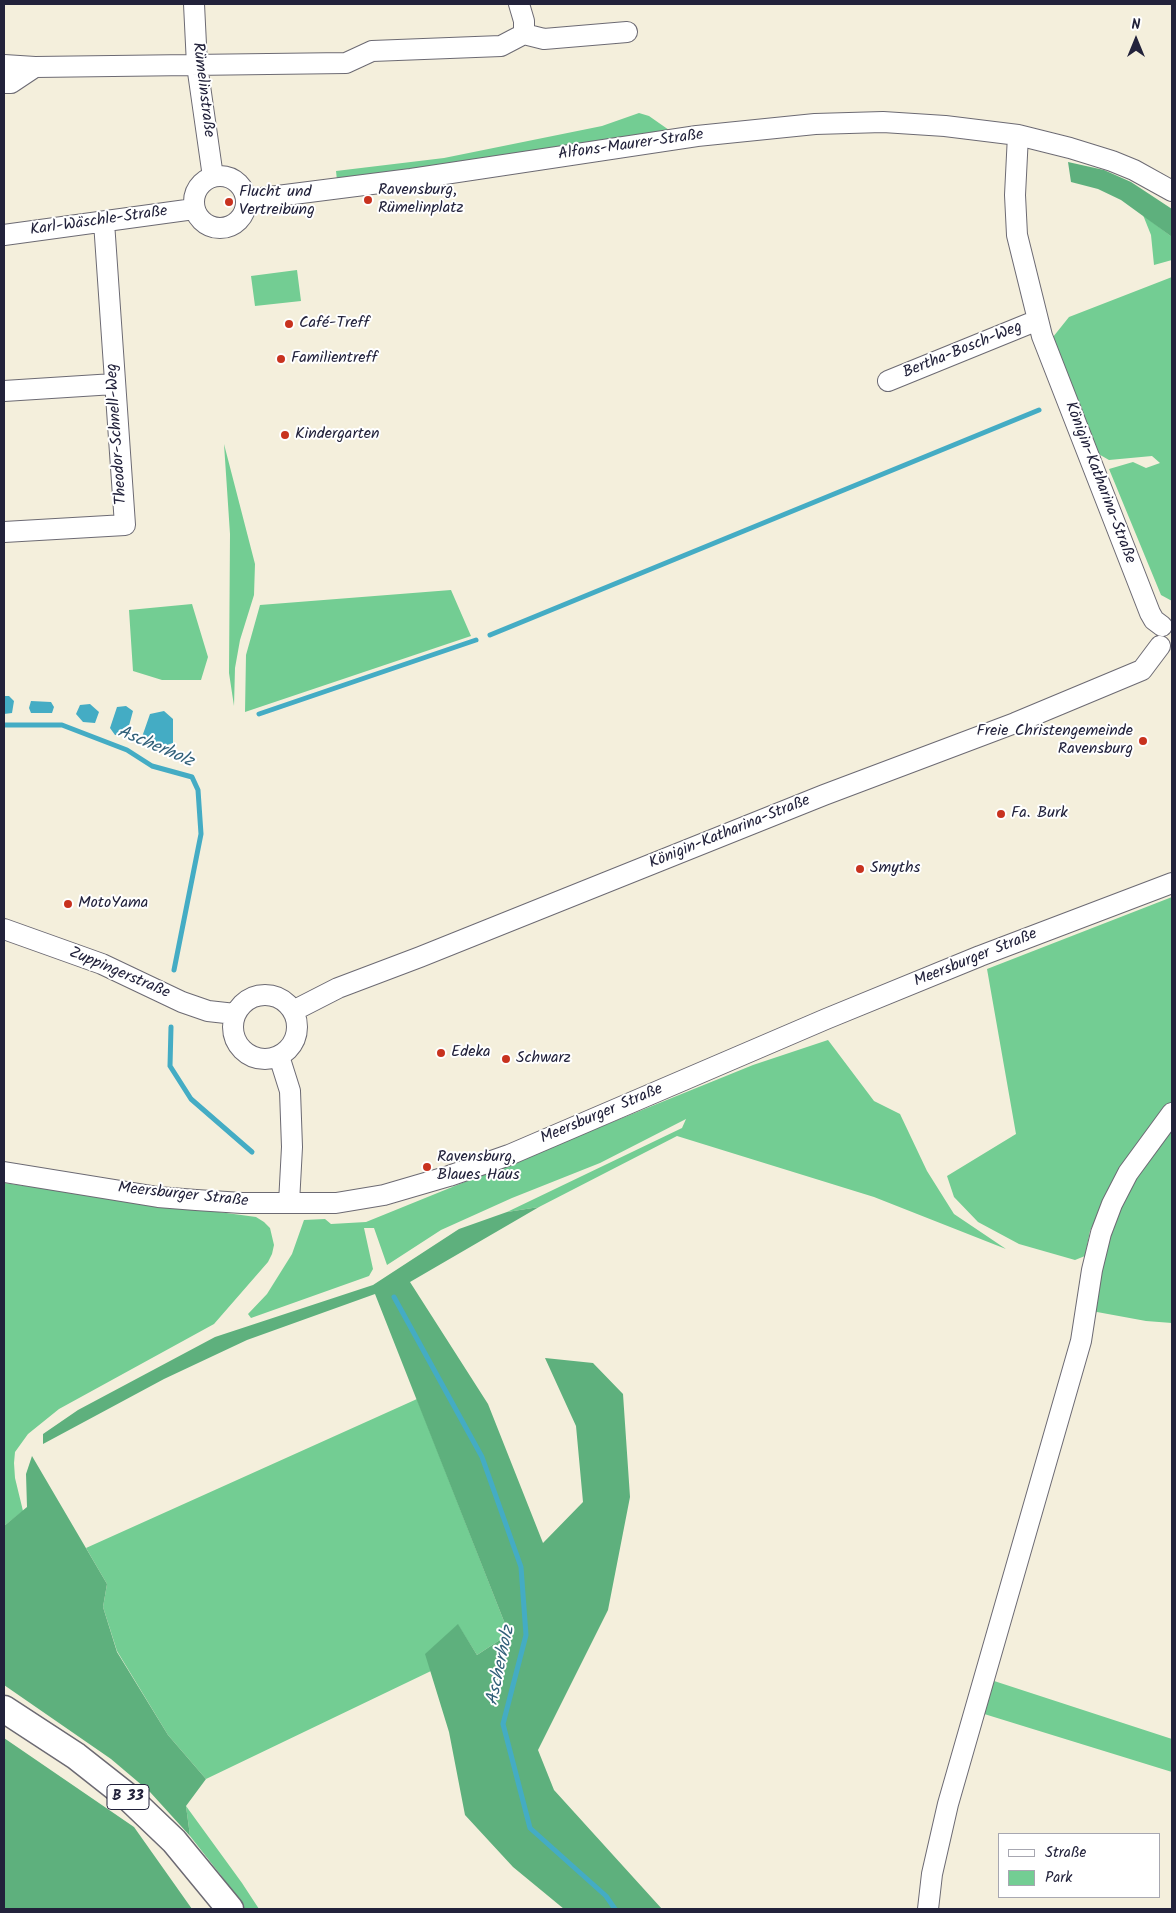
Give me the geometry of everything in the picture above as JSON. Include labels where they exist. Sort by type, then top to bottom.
[{"type":"main road","name":"B 33","points":[[4,1709],[76,1756],[128,1796],[187,1856],[230,1909]]},
{"type":"street","name":"Rümelinstraße","points":[[194,4],[197,65],[213,177]]},
{"type":"street","points":[[519,4],[524,20],[524,34]]},
{"type":"street","points":[[4,65],[36,67],[346,63],[372,51],[501,46],[524,34],[544,39],[627,32]]},
{"type":"street","points":[[4,83],[11,83],[36,67]]},
{"type":"street","name":"Alfons-Maurer-Straße","points":[[246,200],[405,180],[697,136],[816,124],[883,122],[946,126],[1018,135],[1112,161],[1134,170],[1172,191]]},
{"type":"street","points":[[1018,135],[1015,195],[1017,235],[1040,328]]},
{"type":"street","points":[[213,177],[230,178],[237,182],[246,200],[246,208],[238,222],[223,229],[203,223],[194,209],[194,195],[197,189],[213,177]]},
{"type":"street","name":"Karl-Wäschle-Straße","points":[[4,235],[194,209]]},
{"type":"street","name":"Theodor-Schnell-Weg","points":[[4,532],[125,525],[104,222]]},
{"type":"street","name":"Bertha-Bosch-Weg","points":[[888,382],[1040,328]]},
{"type":"street","name":"Königin-Katharina-Straße","points":[[293,1011],[343,986],[824,795],[1015,723],[1142,670],[1166,650],[1158,635],[1167,623],[1154,620],[1150,613],[1040,328]]},
{"type":"street","points":[[4,391],[114,384]]},
{"type":"street","name":"Meersburger Straße","points":[[4,1172],[158,1196],[233,1202],[336,1203],[384,1196],[509,1155],[980,956],[1172,883]]},
{"type":"street","name":"Zuppingerstraße","points":[[4,929],[102,964],[182,1002],[208,1011],[235,1014]]},
{"type":"street","points":[[260,994],[280,998],[293,1011],[297,1022],[293,1042],[279,1056],[259,1058],[249,1055],[241,1049],[235,1040],[232,1031],[235,1014],[242,1003],[251,997],[260,994]]},
{"type":"street","points":[[279,1056],[290,1092],[292,1147],[289,1203]]},
{"type":"street","points":[[928,1909],[932,1874],[948,1804],[1081,1341],[1092,1270],[1101,1233],[1112,1204],[1128,1173],[1172,1113]]},
{"type":"green space","points":[[639,113],[649,116],[669,130],[337,180],[336,171],[444,158],[602,126]]},
{"type":"green space","points":[[1068,162],[1104,170],[1131,182],[1172,209],[1172,237],[1121,200],[1098,189],[1071,182]]},
{"type":"green space","points":[[1143,215],[1172,237],[1172,260],[1154,265],[1151,235]]},
{"type":"green space","points":[[297,270],[301,301],[255,306],[251,276]]},
{"type":"green space","points":[[1172,277],[1172,601],[1161,595],[1109,469],[1133,462],[1146,468],[1160,463],[1152,456],[1109,460],[1095,452],[1053,337],[1069,317]]},
{"type":"green space","points":[[224,444],[255,564],[254,595],[240,640],[235,668],[234,706],[229,673],[230,534]]},
{"type":"green space","points":[[451,590],[471,636],[245,712],[246,655],[260,605]]},
{"type":"green space","points":[[192,604],[208,657],[201,680],[162,680],[133,671],[129,610]]},
{"type":"green space","points":[[1172,897],[1172,1107],[1116,1176],[1090,1231],[1085,1256],[1075,1260],[1019,1244],[978,1222],[954,1197],[947,1176],[1016,1134],[987,969]]},
{"type":"green space","points":[[828,1040],[874,1101],[900,1114],[927,1171],[954,1214],[1006,1249],[874,1197],[677,1136],[539,1207],[507,1212],[682,1128],[686,1119],[600,1163],[512,1198],[441,1230],[387,1265],[374,1228],[364,1228],[373,1269],[369,1276],[251,1318],[248,1314],[267,1294],[292,1254],[304,1220],[325,1219],[331,1224],[366,1222],[753,1065]]},
{"type":"green space","points":[[1172,1128],[1172,1323],[1146,1321],[1097,1312],[1091,1315],[1098,1269],[1127,1187]]},
{"type":"green space","points":[[4,1183],[256,1217],[270,1228],[274,1245],[268,1262],[214,1324],[59,1409],[28,1434],[15,1452],[14,1463],[15,1478],[23,1511],[4,1526]]},
{"type":"green space","points":[[539,1207],[410,1282],[488,1404],[543,1543],[583,1502],[576,1426],[545,1358],[593,1363],[623,1394],[630,1497],[608,1610],[538,1750],[554,1790],[662,1909],[564,1909],[513,1867],[465,1815],[449,1732],[425,1654],[458,1624],[477,1655],[509,1634],[375,1294],[247,1340],[164,1379],[43,1444],[43,1434],[78,1410],[215,1337],[373,1285],[459,1229],[507,1212]]},
{"type":"green space","points":[[417,1399],[509,1634],[477,1655],[458,1625],[426,1654],[431,1671],[206,1779],[168,1735],[117,1651],[103,1607],[107,1584],[86,1548]]},
{"type":"green space","points":[[32,1456],[107,1584],[103,1607],[117,1652],[168,1735],[206,1779],[186,1806],[190,1836],[150,1792],[111,1759],[4,1685],[4,1526],[27,1507],[26,1474]]},
{"type":"green space","points":[[988,1679],[1172,1739],[1172,1772],[981,1713]]},
{"type":"green space","points":[[4,1738],[134,1827],[192,1909],[4,1909]]},
{"type":"green space","points":[[186,1806],[259,1909],[244,1909],[223,1878],[190,1836]]},
{"type":"water","points":[[4,696],[9,696],[14,701],[12,713],[4,714]]},
{"type":"water","points":[[31,701],[51,702],[54,707],[52,713],[31,713],[29,708]]},
{"type":"water","points":[[90,704],[99,712],[95,723],[83,722],[76,714],[80,705]]},
{"type":"water","points":[[126,706],[133,711],[127,733],[115,735],[110,728],[117,707]]},
{"type":"water","points":[[164,711],[173,719],[173,743],[155,749],[142,737],[150,714]]},
{"type":"waterway","points":[[490,635],[1039,410]]},
{"type":"waterway","points":[[259,714],[476,640]]},
{"type":"waterway","name":"Ascherholz","points":[[4,725],[62,725],[127,750],[152,766],[192,777],[198,790],[201,834],[174,970]]},
{"type":"waterway","name":"Ascherholz","points":[[171,1027],[170,1066],[191,1099],[252,1152]]},
{"type":"waterway","name":"Ascherholz","points":[[394,1297],[482,1457],[521,1567],[526,1635],[503,1724],[530,1828],[606,1896],[615,1909]]},
{"type":"place","name":"Ravensburg, Rümelinplatz","points":[[368,200]]},
{"type":"place","name":"Flucht und Vertreibung","points":[[229,202]]},
{"type":"place","name":"Café-Treff","points":[[289,324]]},
{"type":"place","name":"Familientreff","points":[[281,359]]},
{"type":"place","name":"Kindergarten","points":[[285,435]]},
{"type":"place","name":"Freie Christengemeinde Ravensburg","points":[[1143,741]]},
{"type":"place","name":"Fa. Burk","points":[[1001,814]]},
{"type":"place","name":"Smyths","points":[[860,869]]},
{"type":"place","name":"MotoYama","points":[[68,904]]},
{"type":"place","name":"Edeka","points":[[441,1053]]},
{"type":"place","name":"Schwarz","points":[[506,1059]]},
{"type":"place","name":"Ravensburg, Blaues Haus","points":[[427,1167]]}]
